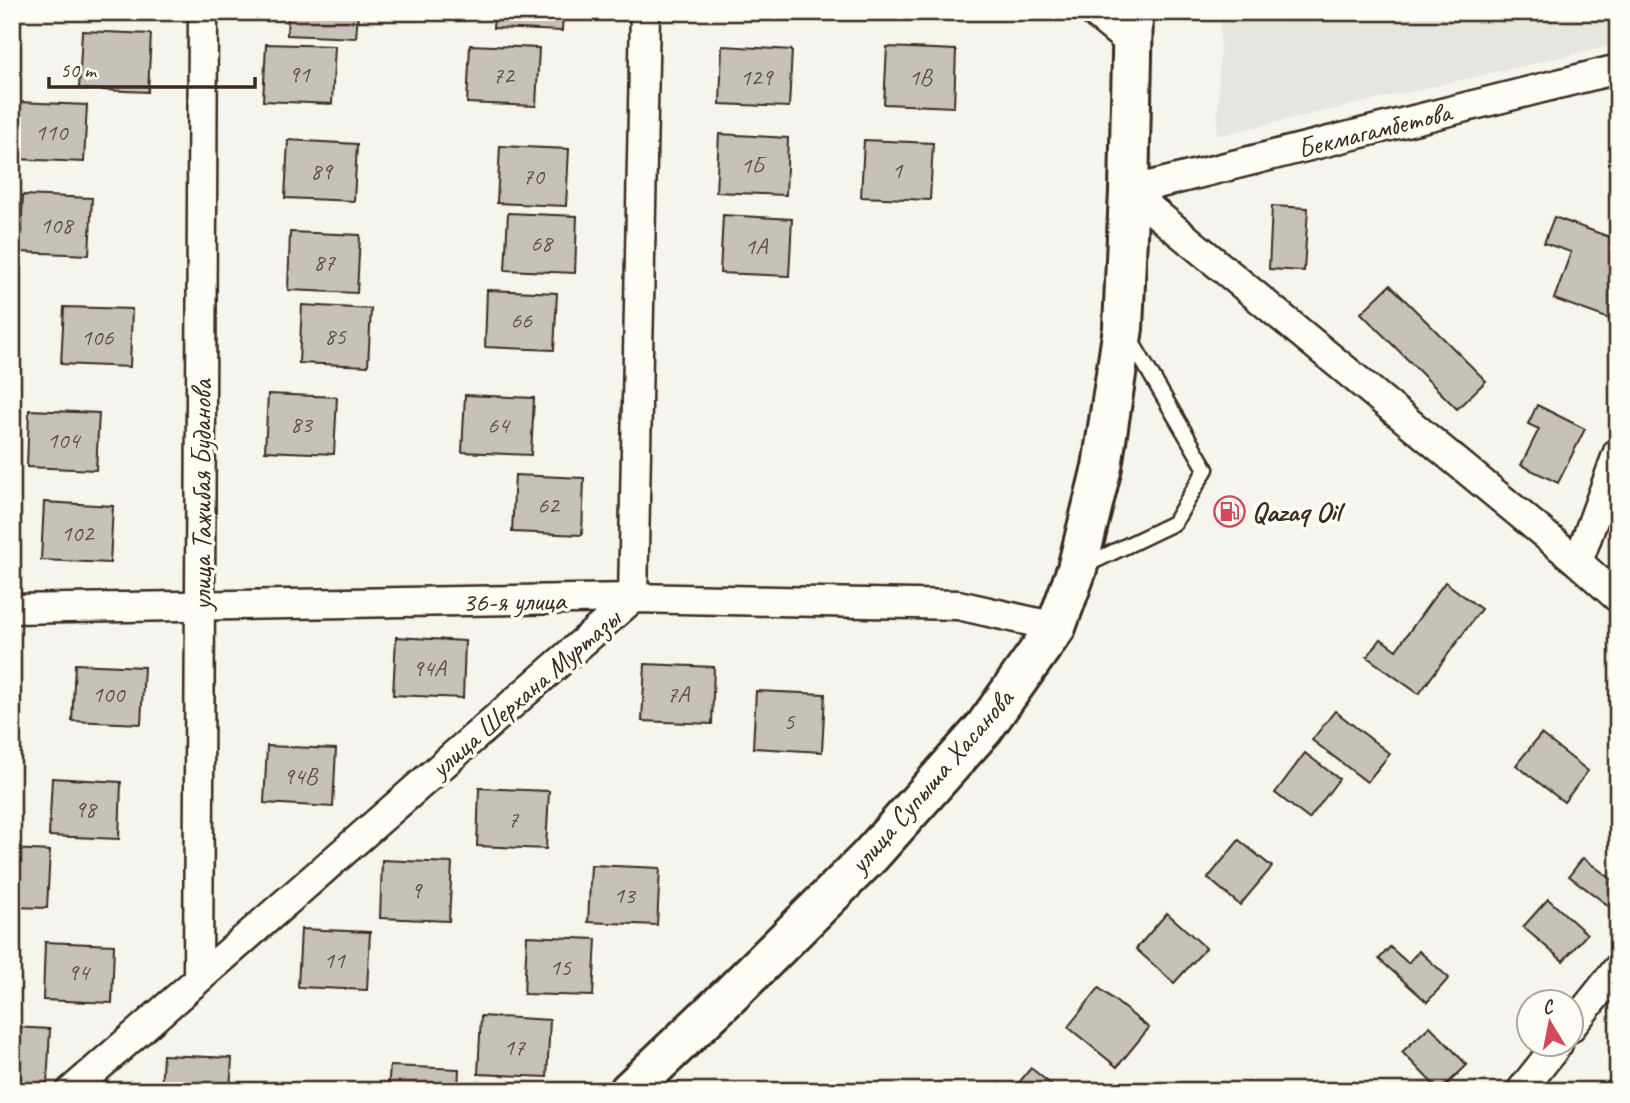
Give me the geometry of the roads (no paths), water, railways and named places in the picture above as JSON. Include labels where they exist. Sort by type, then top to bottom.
[{"type":"street","name":"улица Тажибая Буданова","points":[[198,978],[203,12]]},
{"type":"street","name":"улица Шерхана Муртазы","points":[[71,1091],[633,598],[645,12]]},
{"type":"street","points":[[1093,12],[1133,28]]},
{"type":"street","name":"улица Супыша Хасанова","points":[[629,1091],[870,856],[985,728],[1056,627],[1077,569],[1102,467],[1123,328],[1133,28]]},
{"type":"street","name":"Бекмагамбетова","points":[[1129,191],[1618,69]]},
{"type":"street","points":[[1129,191],[1618,598]]},
{"type":"street","points":[[1578,562],[1618,453]]},
{"type":"street","name":"36-я улица","points":[[12,609],[633,598],[958,605],[1056,627]]},
{"type":"street","points":[[1584,1010],[1618,968]]},
{"type":"street","points":[[1521,1091],[1547,1058]]},
{"type":"lane","points":[[1077,569],[1174,523],[1206,469],[1123,328]]},
{"type":"place","name":"Qazaq Oil","points":[[1229,511]]}]
